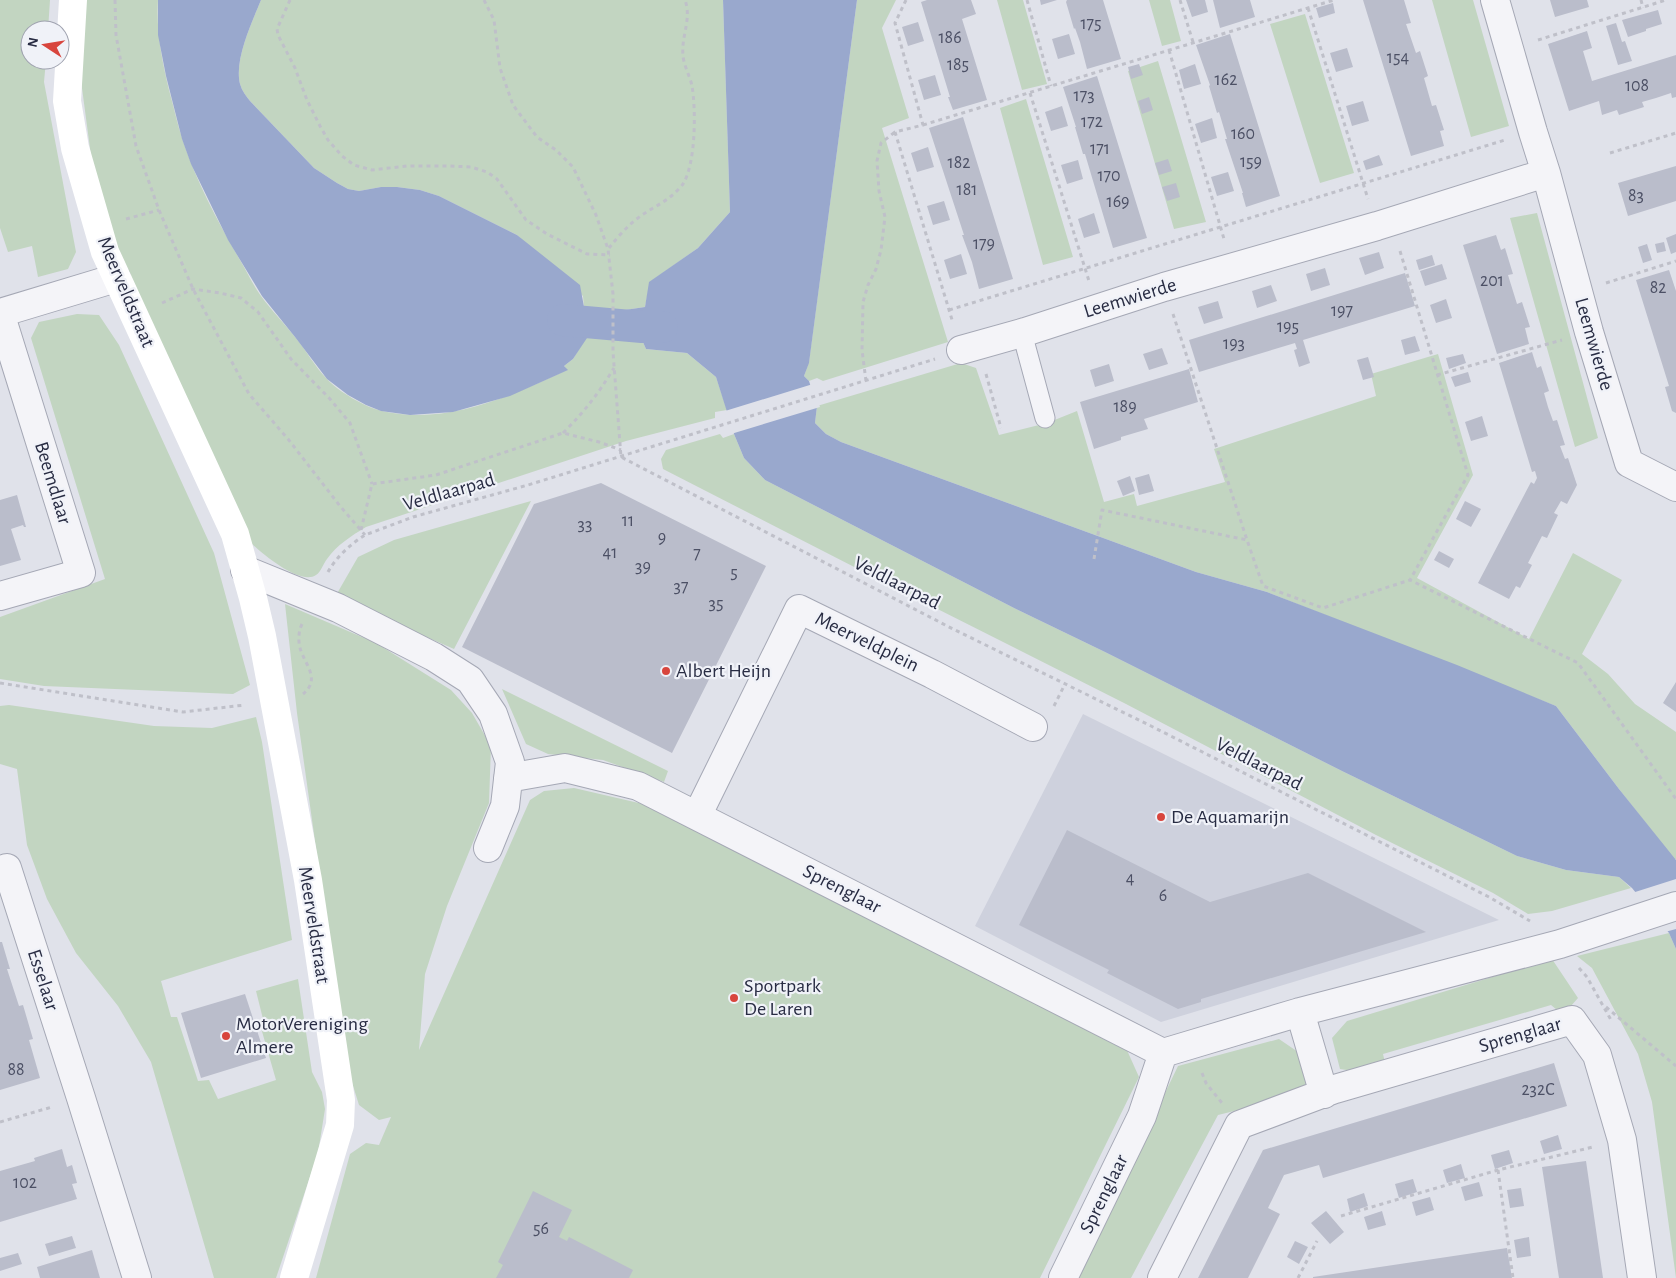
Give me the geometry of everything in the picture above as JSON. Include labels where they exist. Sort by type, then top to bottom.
[{"type":"street","name":"Meerveldstraat","points":[[73,0],[67,102],[75,148],[105,252],[232,526],[262,636],[308,880],[341,1100],[340,1125],[294,1278]]},
{"type":"street","name":"Leemwierde","points":[[1495,0],[1532,132],[1546,173],[1589,332],[1629,464],[1676,487]]},
{"type":"street","name":"Leemwierde","points":[[969,348],[1164,288],[1384,224],[1546,173]]},
{"type":"street","name":"Beemdlaar","points":[[0,596],[81,573],[0,313],[116,278]]},
{"type":"street","points":[[245,570],[338,608],[434,657],[470,680],[493,714],[510,762],[505,806],[488,848]]},
{"type":"street","name":"Meerveldplein","points":[[697,816],[799,609],[932,674],[1033,727]]},
{"type":"street","name":"Sprenglaar","points":[[508,778],[565,768],[638,786],[1163,1052],[1142,1116],[1063,1278]]},
{"type":"street","name":"Esselaar","points":[[0,870],[7,868],[82,1098],[137,1278]]},
{"type":"street","points":[[1163,1052],[1300,1012],[1560,944],[1676,906]]},
{"type":"street","points":[[1300,1012],[1324,1094]]},
{"type":"street","name":"Sprenglaar","points":[[1239,1125],[1324,1094],[1572,1020],[1597,1055],[1622,1140],[1642,1278]]},
{"type":"street","points":[[1162,1278],[1239,1125]]},
{"type":"lane","points":[[1022,333],[1045,418]]},
{"type":"path","points":[[115,0],[116,35],[136,146],[159,210],[192,289],[249,394],[288,439],[365,535]]},
{"type":"path","points":[[290,0],[277,29],[278,36],[295,68],[307,100],[328,140],[342,156],[354,165],[372,170],[407,166],[471,167],[487,172],[497,178],[526,220],[547,234],[587,254],[610,255]]},
{"type":"path","points":[[484,0],[494,20],[500,68],[514,105],[537,137],[556,150],[573,167],[596,215],[610,255],[614,294],[614,367],[621,457]]},
{"type":"path","points":[[608,249],[636,218],[670,198],[683,184],[688,173],[693,149],[695,118],[692,85],[683,58],[683,35],[689,21],[688,7],[685,0]]},
{"type":"path","points":[[906,0],[895,23],[924,125]]},
{"type":"path","points":[[1027,0],[1051,86]]},
{"type":"path","points":[[1180,0],[1193,42]]},
{"type":"path","points":[[866,381],[862,350],[863,302],[881,250],[885,218],[879,191],[877,161],[881,143],[895,132],[924,125],[1334,0]]},
{"type":"path","points":[[1641,0],[1643,8]]},
{"type":"path","points":[[1509,49],[1666,0]]},
{"type":"path","points":[[1164,288],[1263,586],[1323,608],[1410,580],[1468,475],[1437,375],[1384,224],[1364,185],[1308,8]]},
{"type":"path","points":[[1169,50],[1232,268]]},
{"type":"path","points":[[1030,92],[1098,308]]},
{"type":"path","points":[[895,132],[949,310],[969,348],[1001,428]]},
{"type":"path","points":[[949,310],[1364,185],[1532,132]]},
{"type":"path","points":[[1610,153],[1676,133]]},
{"type":"path","points":[[99,228],[159,210]]},
{"type":"path","points":[[1579,292],[1676,261]]},
{"type":"path","points":[[192,289],[241,298],[258,312],[291,359],[330,399],[350,424],[372,484],[361,530]]},
{"type":"path","points":[[1437,375],[1589,332]]},
{"type":"path","name":"Veldlaarpad","points":[[274,702],[303,694],[309,689],[312,680],[299,642],[300,626],[331,567],[345,551],[365,535],[413,517],[621,457],[969,348]]},
{"type":"path","points":[[372,484],[436,474],[563,432],[585,411],[600,392],[614,367]]},
{"type":"path","points":[[563,432],[621,450]]},
{"type":"path","name":"Veldlaarpad","points":[[621,457],[953,629],[1151,726],[1489,897],[1539,926],[1560,944],[1587,977],[1615,1028]]},
{"type":"path","points":[[1094,559],[1102,510],[1247,540]]},
{"type":"path","points":[[1410,580],[1578,663],[1676,799]]},
{"type":"path","points":[[0,683],[183,712],[274,702]]},
{"type":"path","points":[[1604,1005],[1676,1066]]},
{"type":"path","points":[[1191,1045],[1206,1083],[1239,1125]]},
{"type":"path","points":[[0,1122],[82,1098]]},
{"type":"path","points":[[1341,1216],[1498,1170],[1622,1140]]},
{"type":"path","points":[[1498,1170],[1513,1278]]},
{"type":"path","points":[[1298,1278],[1316,1241]]},
{"type":"shaded area","name":"De Aquamarijn","points":[[1083,714],[1499,920],[1161,1022],[975,926]]},
{"type":"green space","points":[[0,0],[50,0],[49,20],[20,20],[20,70],[45,70],[44,82],[76,252],[68,269],[38,277],[32,246],[8,252],[0,228]]},
{"type":"green space","points":[[84,0],[158,0],[158,23],[162,57],[183,141],[208,202],[255,287],[318,369],[345,394],[360,403],[382,411],[406,415],[430,415],[478,406],[567,370],[564,366],[573,359],[607,310],[592,311],[584,307],[583,296],[517,235],[439,196],[420,190],[397,187],[381,187],[359,191],[348,189],[314,168],[250,101],[240,84],[239,64],[249,30],[261,0],[723,0],[730,212],[698,248],[650,282],[645,307],[618,311],[618,332],[639,333],[646,349],[687,353],[716,377],[727,410],[715,412],[715,418],[626,441],[366,527],[335,549],[316,575],[309,577],[300,576],[281,566],[249,541],[128,285],[93,171],[80,73]]},
{"type":"green space","points":[[857,0],[896,0],[882,28],[909,118],[882,128],[948,342],[823,381],[817,378],[809,381],[804,376],[809,362]]},
{"type":"green space","points":[[997,0],[1023,0],[1047,84],[1022,90]]},
{"type":"green space","points":[[1149,0],[1170,0],[1181,41],[1162,46]]},
{"type":"green space","points":[[1432,0],[1473,0],[1509,126],[1471,137]]},
{"type":"green space","points":[[1305,14],[1354,173],[1320,183],[1270,24]]},
{"type":"green space","points":[[1158,61],[1206,222],[1174,229],[1128,71]]},
{"type":"green space","points":[[1026,99],[1073,257],[1043,265],[1000,108]]},
{"type":"green space","points":[[1537,213],[1598,438],[1575,447],[1510,218]]},
{"type":"green space","points":[[77,314],[99,315],[119,345],[214,553],[250,685],[233,694],[44,686],[0,679],[0,617],[105,579],[31,338],[39,322]]},
{"type":"green space","points":[[1438,354],[1473,475],[1417,578],[1529,639],[1573,553],[1622,580],[1582,654],[1608,674],[1635,704],[1676,732],[1676,859],[1674,859],[1619,789],[1556,706],[1267,592],[1196,572],[841,442],[826,434],[815,423],[817,406],[961,363],[976,368],[999,435],[1047,423],[1077,411],[1104,502],[1134,494],[1137,506],[1225,482],[1214,449],[1376,396],[1371,374]]},
{"type":"green space","points":[[720,434],[723,438],[734,434],[744,458],[765,480],[1014,608],[1517,856],[1566,870],[1619,877],[1631,888],[1552,911],[1528,914],[1493,893],[1376,835],[1126,704],[663,469],[661,459],[666,450]]},
{"type":"green space","points":[[531,501],[454,649],[335,597],[358,557],[394,540]]},
{"type":"green space","name":"Sportpark De Laren","points":[[285,604],[376,643],[451,690],[472,713],[491,746],[489,803],[447,906],[425,974],[419,1050],[530,800],[544,791],[574,788],[643,804],[1126,1048],[1139,1077],[1040,1278],[316,1278],[350,1154],[366,1143],[379,1145],[391,1117],[379,1120],[359,1105],[350,1076],[297,713]]},
{"type":"green space","points":[[502,689],[668,771],[664,782],[603,760],[548,754],[526,744]]},
{"type":"green space","points":[[9,705],[154,726],[212,728],[256,717],[262,742],[292,940],[161,981],[171,1017],[177,1017],[198,1081],[209,1080],[218,1099],[276,1080],[261,1028],[265,1027],[256,991],[298,979],[312,1072],[322,1092],[325,1109],[318,1153],[276,1278],[214,1278],[151,1062],[118,1006],[76,953],[47,899],[27,845],[17,769],[0,764],[0,706]]},
{"type":"green space","points":[[1669,933],[1676,949],[1676,1278],[1652,1102],[1638,1054],[1592,968],[1577,956]]},
{"type":"green space","points":[[1552,959],[1578,998],[1563,1015],[1551,1005],[1383,1054],[1386,1067],[1360,1072],[1340,1069],[1332,1038],[1347,1021]]},
{"type":"green space","points":[[1279,1039],[1301,1054],[1307,1082],[1300,1095],[1218,1115],[1131,1278],[1076,1278],[1178,1066]]},
{"type":"water","points":[[158,0],[261,0],[249,30],[239,64],[240,84],[250,101],[314,168],[348,189],[359,191],[381,187],[397,187],[420,190],[439,196],[517,235],[580,285],[584,307],[592,311],[607,310],[607,332],[589,335],[573,359],[564,366],[568,370],[510,396],[453,412],[410,415],[381,411],[348,395],[327,379],[262,296],[228,240],[191,164],[182,139],[166,76],[158,35]]},
{"type":"water","points":[[723,0],[857,0],[809,363],[804,376],[809,381],[817,406],[815,423],[826,434],[841,442],[1196,572],[1267,592],[1457,665],[1556,706],[1676,860],[1676,949],[1669,933],[1632,888],[1619,877],[1566,870],[1517,856],[1014,608],[765,480],[744,458],[734,434],[716,377],[687,353],[646,349],[639,333],[618,332],[618,311],[645,307],[649,282],[698,248],[730,212]]},
{"type":"pier","points":[[813,384],[820,407],[731,434],[725,411]]},
{"type":"pier","points":[[1676,879],[1676,929],[1665,932],[1632,893]]},
{"type":"building","points":[[927,0],[971,0],[976,14],[962,19],[987,100],[953,110],[921,2]]},
{"type":"building","points":[[1040,0],[1057,0],[1041,5]]},
{"type":"building","points":[[1067,0],[1103,0],[1121,59],[1087,69],[1066,2]]},
{"type":"building","points":[[1186,0],[1205,0],[1208,12],[1192,17]]},
{"type":"building","points":[[1213,0],[1250,0],[1255,17],[1220,28]]},
{"type":"building","points":[[1363,0],[1404,0],[1411,23],[1406,24],[1416,53],[1420,51],[1428,76],[1424,78],[1432,106],[1436,105],[1444,130],[1440,131],[1444,146],[1411,156]]},
{"type":"building","points":[[1550,0],[1587,0],[1589,7],[1555,17]]},
{"type":"building","points":[[1333,3],[1335,13],[1319,18],[1316,8]]},
{"type":"building","points":[[1658,10],[1662,24],[1628,37],[1622,20]]},
{"type":"building","points":[[918,22],[924,41],[908,46],[902,27]]},
{"type":"building","points":[[1616,23],[1622,42],[1625,41],[1632,61],[1618,65],[1606,26]]},
{"type":"building","points":[[1587,31],[1592,48],[1583,51],[1592,81],[1676,55],[1676,97],[1672,98],[1671,93],[1642,102],[1644,107],[1619,115],[1617,110],[1602,115],[1599,101],[1569,111],[1548,44]]},
{"type":"building","points":[[1069,34],[1075,54],[1058,59],[1052,39]]},
{"type":"building","points":[[1230,34],[1280,196],[1246,207],[1225,139],[1227,139],[1219,112],[1217,113],[1210,85],[1196,45]]},
{"type":"building","points":[[1347,48],[1353,67],[1336,72],[1330,53]]},
{"type":"building","points":[[1139,64],[1143,75],[1131,79],[1128,67]]},
{"type":"building","points":[[1195,64],[1201,84],[1184,89],[1179,70]]},
{"type":"building","points":[[935,75],[941,95],[924,100],[918,80]]},
{"type":"building","points":[[1097,76],[1147,238],[1113,248],[1063,87]]},
{"type":"building","points":[[1149,97],[1153,110],[1142,114],[1138,101]]},
{"type":"building","points":[[1363,101],[1369,121],[1352,126],[1346,106]]},
{"type":"building","points":[[1062,106],[1068,126],[1051,131],[1045,112]]},
{"type":"building","points":[[963,117],[1013,279],[979,289],[962,235],[964,235],[929,128]]},
{"type":"building","points":[[1212,118],[1217,138],[1201,143],[1195,124]]},
{"type":"building","points":[[928,147],[934,167],[917,172],[911,153]]},
{"type":"building","points":[[1379,155],[1383,165],[1366,170],[1363,161]]},
{"type":"building","points":[[1168,159],[1172,171],[1159,175],[1155,163]]},
{"type":"building","points":[[1078,160],[1083,179],[1067,184],[1061,165]]},
{"type":"building","points":[[1676,166],[1676,201],[1628,216],[1618,183]]},
{"type":"building","points":[[1228,172],[1234,191],[1217,196],[1211,177]]},
{"type":"building","points":[[1176,183],[1180,197],[1167,201],[1162,187]]},
{"type":"building","points":[[944,201],[950,220],[933,225],[927,206]]},
{"type":"building","points":[[1094,213],[1100,233],[1084,238],[1078,219]]},
{"type":"building","points":[[1676,234],[1676,252],[1671,254],[1666,238]]},
{"type":"building","points":[[1496,235],[1501,250],[1505,248],[1513,274],[1508,275],[1517,304],[1522,302],[1530,327],[1525,328],[1529,344],[1497,354],[1463,245]]},
{"type":"building","points":[[1664,242],[1666,251],[1657,253],[1655,244]]},
{"type":"building","points":[[1647,244],[1652,260],[1643,263],[1638,247]]},
{"type":"building","points":[[1379,252],[1384,268],[1365,275],[1359,258]]},
{"type":"building","points":[[961,254],[967,274],[950,279],[944,260]]},
{"type":"building","points":[[1432,255],[1435,265],[1419,270],[1416,260]]},
{"type":"building","points":[[1442,264],[1447,279],[1425,286],[1420,271]]},
{"type":"building","points":[[1325,268],[1330,285],[1311,291],[1306,274]]},
{"type":"building","points":[[1669,270],[1676,291],[1676,413],[1672,411],[1665,387],[1669,386],[1636,280]]},
{"type":"building","points":[[1405,273],[1415,306],[1303,340],[1310,363],[1299,367],[1294,350],[1297,349],[1295,343],[1199,372],[1189,340]]},
{"type":"building","points":[[1271,285],[1277,301],[1257,308],[1252,291]]},
{"type":"building","points":[[1446,299],[1452,318],[1436,323],[1430,305]]},
{"type":"building","points":[[1218,301],[1223,318],[1204,324],[1198,307]]},
{"type":"building","points":[[1415,336],[1420,351],[1405,355],[1401,340]]},
{"type":"building","points":[[1162,348],[1168,364],[1149,370],[1143,354]]},
{"type":"building","points":[[1532,352],[1537,368],[1541,366],[1549,391],[1544,393],[1548,407],[1553,421],[1557,420],[1565,445],[1560,446],[1565,459],[1568,458],[1577,485],[1567,504],[1561,501],[1554,513],[1558,515],[1547,538],[1542,536],[1528,563],[1532,565],[1520,588],[1516,586],[1509,599],[1478,583],[1531,482],[1534,484],[1537,478],[1535,471],[1532,472],[1499,363]]},
{"type":"building","points":[[1463,354],[1466,363],[1449,369],[1446,358]]},
{"type":"building","points":[[1368,357],[1374,377],[1363,380],[1357,360]]},
{"type":"building","points":[[1109,364],[1114,381],[1095,387],[1090,370]]},
{"type":"building","points":[[1189,369],[1198,402],[1144,419],[1148,429],[1121,437],[1121,440],[1094,449],[1080,402]]},
{"type":"building","points":[[1468,372],[1471,382],[1455,387],[1451,377]]},
{"type":"building","points":[[1482,416],[1488,436],[1471,441],[1465,422]]},
{"type":"building","points":[[1149,474],[1154,491],[1139,495],[1135,478]]},
{"type":"building","points":[[1130,476],[1135,491],[1123,496],[1117,481]]},
{"type":"building","points":[[601,483],[766,566],[672,753],[462,647],[534,504]]},
{"type":"building","points":[[17,495],[26,527],[23,525],[11,529],[21,560],[0,566],[0,500]]},
{"type":"building","points":[[1465,501],[1481,509],[1471,527],[1456,519]]},
{"type":"building","points":[[1439,551],[1454,559],[1449,568],[1434,560]]},
{"type":"building","points":[[1676,682],[1676,712],[1663,703]]},
{"type":"building","points":[[1067,830],[1210,902],[1308,873],[1426,932],[1201,999],[1201,1002],[1178,1009],[1107,973],[1109,970],[1019,925]]},
{"type":"building","points":[[0,942],[2,942],[10,969],[7,969],[19,1006],[23,1005],[33,1039],[29,1040],[40,1078],[0,1090]]},
{"type":"building","points":[[245,994],[266,1058],[201,1078],[181,1013]]},
{"type":"building","points":[[1554,1063],[1567,1106],[1323,1178],[1319,1165],[1284,1175],[1268,1208],[1280,1214],[1248,1278],[1198,1278],[1263,1150]]},
{"type":"building","points":[[1558,1135],[1562,1149],[1544,1154],[1540,1141]]},
{"type":"building","points":[[62,1149],[67,1167],[72,1165],[77,1183],[72,1184],[77,1199],[0,1222],[0,1171],[35,1161],[34,1158]]},
{"type":"building","points":[[1509,1150],[1513,1163],[1495,1169],[1491,1155]]},
{"type":"building","points":[[1586,1161],[1603,1278],[1559,1278],[1542,1167]]},
{"type":"building","points":[[1461,1164],[1465,1178],[1447,1183],[1443,1170]]},
{"type":"building","points":[[1413,1179],[1417,1192],[1399,1198],[1395,1184]]},
{"type":"building","points":[[1479,1182],[1483,1196],[1465,1201],[1461,1187]]},
{"type":"building","points":[[1521,1188],[1524,1206],[1510,1208],[1507,1190]]},
{"type":"building","points":[[533,1191],[572,1210],[559,1237],[567,1241],[569,1237],[633,1270],[629,1278],[496,1278],[503,1265],[498,1262]]},
{"type":"building","points":[[1364,1193],[1368,1206],[1350,1212],[1347,1199]]},
{"type":"building","points":[[1430,1197],[1434,1210],[1416,1216],[1412,1202]]},
{"type":"building","points":[[1326,1211],[1344,1232],[1330,1244],[1311,1223]]},
{"type":"building","points":[[1382,1211],[1386,1225],[1368,1230],[1364,1217]]},
{"type":"building","points":[[72,1236],[76,1248],[49,1256],[45,1244]]},
{"type":"building","points":[[1529,1237],[1531,1256],[1517,1258],[1514,1240]]},
{"type":"building","points":[[1295,1241],[1308,1247],[1299,1264],[1287,1257]]},
{"type":"building","points":[[1507,1248],[1512,1278],[1313,1278],[1313,1277]]},
{"type":"building","points":[[92,1250],[100,1278],[40,1278],[37,1267]]},
{"type":"building","points":[[18,1253],[22,1264],[0,1271],[0,1258]]},
{"type":"waterway","points":[[563,320],[662,327]]},
{"type":"place","name":"Albert Heijn","points":[[666,671]]},
{"type":"place","name":"De Aquamarijn","points":[[1161,817]]},
{"type":"place","name":"Sportpark De Laren","points":[[734,998]]},
{"type":"place","name":"MotorVereniging Almere","points":[[226,1036]]}]
